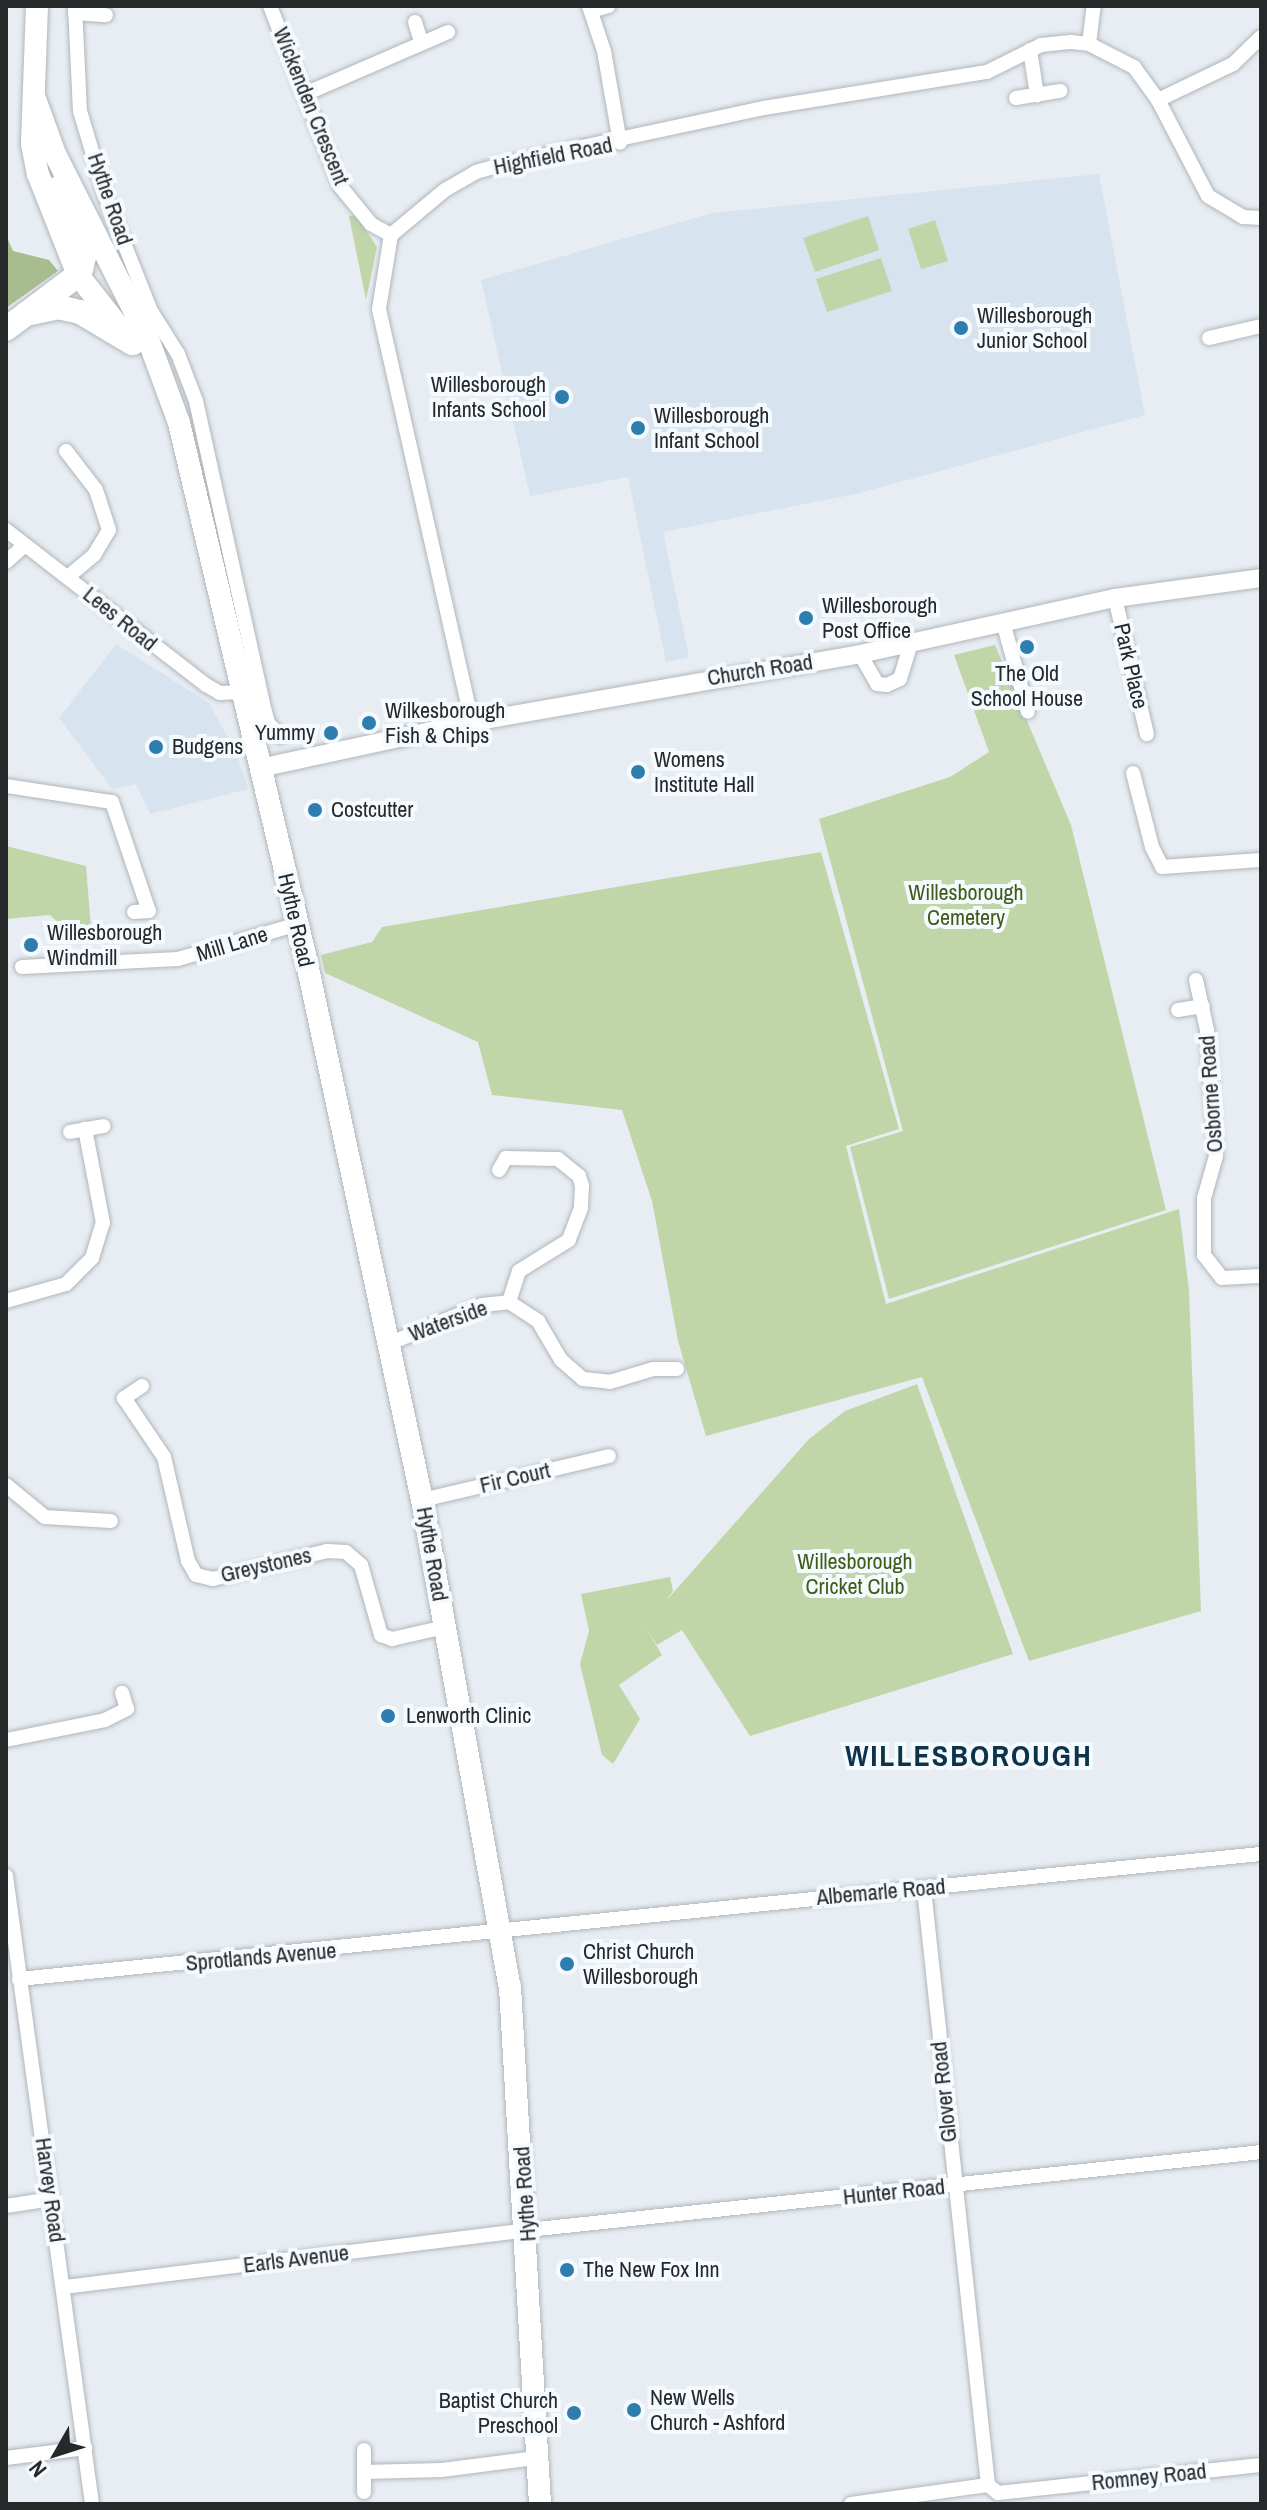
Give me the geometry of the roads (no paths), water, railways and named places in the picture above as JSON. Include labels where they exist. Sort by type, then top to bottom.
[{"type":"highway","points":[[6,329],[78,275]]},
{"type":"highway","points":[[26,314],[58,307],[80,312],[132,343]]},
{"type":"main road","name":"Hythe Road","points":[[37,6],[32,144],[38,174],[78,275],[164,381]]},
{"type":"main road","name":"Hythe Road","points":[[34,96],[55,154],[147,336],[179,423],[234,617],[240,692],[298,924],[422,1500],[502,1926],[528,2230],[540,2504]]},
{"type":"main road","points":[[55,154],[60,195],[85,257],[78,275]]},
{"type":"street","name":"Wickenden Crescent","points":[[270,6],[340,186],[371,224],[391,235]]},
{"type":"street","points":[[608,6],[590,8],[604,51],[620,143]]},
{"type":"street","points":[[1089,44],[1094,6]]},
{"type":"street","name":"Hythe Road","points":[[106,15],[75,10],[80,111],[106,198],[151,311],[187,373],[234,617],[268,723],[280,736]]},
{"type":"street","points":[[415,22],[421,42]]},
{"type":"street","points":[[305,94],[448,32]]},
{"type":"street","points":[[1158,100],[1233,64],[1260,40]]},
{"type":"street","name":"Highfield Road","points":[[391,235],[445,190],[476,172],[620,143],[764,108],[987,72],[1030,50],[1053,43],[1089,44],[1134,67],[1158,100],[1208,196],[1235,214],[1261,218]]},
{"type":"street","points":[[1030,50],[1037,95]]},
{"type":"street","points":[[1016,98],[1060,91]]},
{"type":"street","points":[[391,235],[379,309],[383,337],[472,722]]},
{"type":"street","points":[[1209,338],[1261,326]]},
{"type":"street","points":[[164,381],[187,373]]},
{"type":"street","points":[[66,451],[96,490],[109,530],[94,555],[68,577]]},
{"type":"street","name":"Lees Road","points":[[6,530],[206,685],[220,693],[240,692]]},
{"type":"street","points":[[6,562],[25,545]]},
{"type":"street","name":"Church Road","points":[[260,768],[472,722],[911,644],[1115,598],[1261,578]]},
{"type":"street","name":"Park Place","points":[[1115,598],[1147,734]]},
{"type":"street","points":[[1003,622],[1028,712]]},
{"type":"street","points":[[860,654],[877,684],[887,685],[900,679],[911,644]]},
{"type":"street","points":[[1133,773],[1152,847],[1162,867],[1261,860]]},
{"type":"street","points":[[6,786],[112,802],[149,911],[134,912]]},
{"type":"street","name":"Mill Lane","points":[[22,967],[178,959],[298,924]]},
{"type":"street","name":"Osborne Road","points":[[1196,980],[1203,1006],[1216,1156],[1204,1198],[1204,1255],[1222,1278],[1261,1276]]},
{"type":"street","name":"Osborne Road","points":[[1178,1010],[1203,1006]]},
{"type":"street","points":[[70,1132],[103,1126]]},
{"type":"street","points":[[6,1301],[66,1284],[92,1258],[103,1223],[85,1129]]},
{"type":"street","name":"Waterside","points":[[498,1145],[502,1164],[558,1159],[579,1176],[582,1186],[581,1208],[569,1240],[519,1271],[509,1302]]},
{"type":"street","name":"Waterside","points":[[388,1344],[482,1305],[509,1302],[538,1321],[565,1365],[583,1379],[610,1382],[653,1369],[677,1369]]},
{"type":"street","name":"Greystones","points":[[142,1386],[124,1398],[164,1457],[188,1561],[196,1575],[213,1579],[327,1551],[346,1552],[361,1565],[381,1635],[392,1639],[445,1627]]},
{"type":"street","name":"Fir Court","points":[[422,1500],[609,1456]]},
{"type":"street","points":[[6,1485],[45,1517],[111,1521]]},
{"type":"street","points":[[6,1740],[105,1720],[127,1709],[122,1693]]},
{"type":"street","name":"Albemarle Road","points":[[502,1926],[924,1889],[1261,1854]]},
{"type":"street","name":"Harvey Road","points":[[6,1876],[10,1936],[64,2287],[92,2504]]},
{"type":"street","name":"Glover Road","points":[[924,1889],[953,2186],[988,2485]]},
{"type":"street","name":"Sprotlands Avenue","points":[[19,1979],[386,1946],[502,1926]]},
{"type":"street","name":"Hunter Road","points":[[528,2230],[1261,2152]]},
{"type":"street","points":[[6,2206],[51,2199]]},
{"type":"street","name":"Earls Avenue","points":[[64,2287],[528,2230]]},
{"type":"street","points":[[6,2458],[85,2448]]},
{"type":"street","points":[[364,2450],[364,2492]]},
{"type":"street","points":[[364,2472],[442,2470],[536,2458]]},
{"type":"street","name":"Romney Road","points":[[851,2504],[988,2485],[998,2493],[1261,2465]]},
{"type":"place","name":"Willesborough Junior School","points":[[961,328]]},
{"type":"place","name":"Willesborough Infants School","points":[[562,397]]},
{"type":"place","name":"Willesborough Infant School","points":[[638,428]]},
{"type":"place","name":"Willesborough Post Office","points":[[806,618]]},
{"type":"place","name":"The Old School House","points":[[1027,647]]},
{"type":"place","name":"Wilkesborough Fish & Chips","points":[[369,723]]},
{"type":"place","name":"Yummy","points":[[331,733]]},
{"type":"place","name":"Budgens","points":[[156,747]]},
{"type":"place","name":"Womens Institute Hall","points":[[638,772]]},
{"type":"place","name":"Costcutter","points":[[315,810]]},
{"type":"place","name":"Willesborough Windmill","points":[[31,945]]},
{"type":"place","name":"Lenworth Clinic","points":[[388,1716]]},
{"type":"place","name":"Christ Church Willesborough","points":[[567,1964]]},
{"type":"place","name":"The New Fox Inn","points":[[567,2270]]},
{"type":"place","name":"New Wells Church - Ashford","points":[[634,2410]]},
{"type":"place","name":"Baptist Church Preschool","points":[[574,2413]]},
{"type":"district","name":"WILLESBOROUGH","points":[[969,1755]]},
{"type":"park label","name":"Willesborough Cemetery","points":[[966,904]]},
{"type":"park label","name":"Willesborough Cricket Club","points":[[855,1574]]}]
